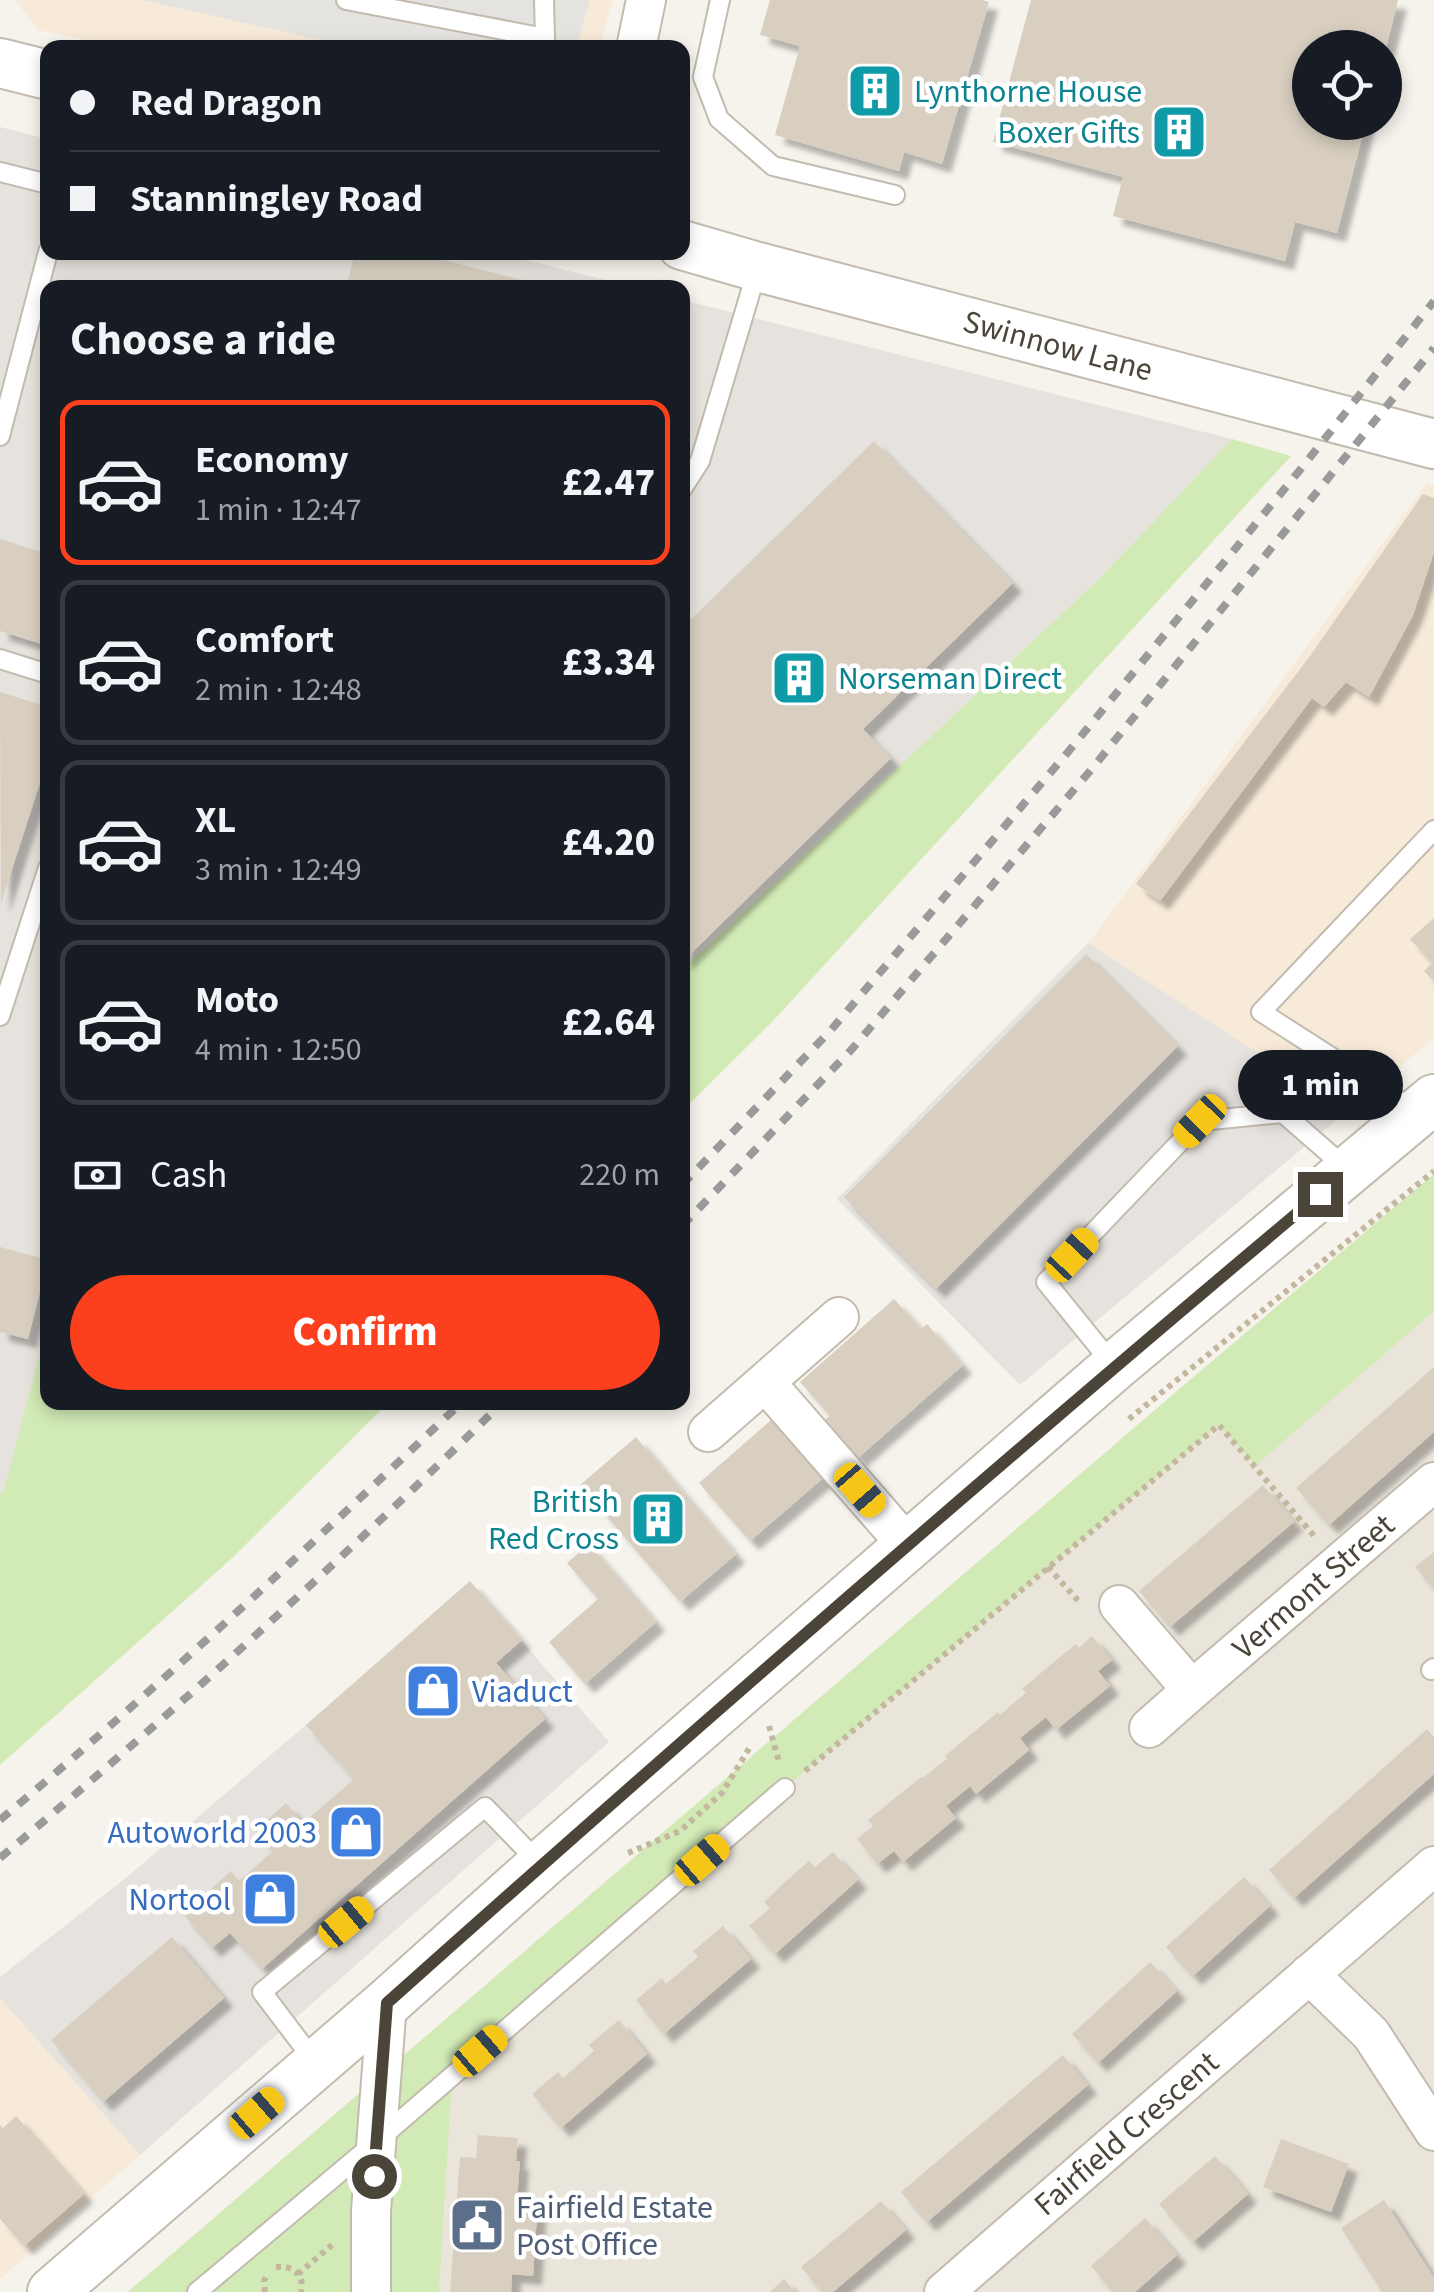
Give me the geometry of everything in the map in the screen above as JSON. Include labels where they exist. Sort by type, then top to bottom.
[{"type":"street","points":[[638,40],[646,0]]},
{"type":"street","points":[[0,63],[40,73]]},
{"type":"street","name":"Swinnow Lane","points":[[690,247],[1434,444]]},
{"type":"street","points":[[52,2292],[1115,1366],[1426,1106]]},
{"type":"street","points":[[708,1432],[839,1317]]},
{"type":"street","points":[[765,1382],[908,1546]]},
{"type":"street","name":"Vermont Street","points":[[1149,1728],[1434,1482]]},
{"type":"street","points":[[1119,1604],[1192,1690]]},
{"type":"street","name":"Fairfield Crescent","points":[[944,2292],[1434,1866]]},
{"type":"street","points":[[1309,1974],[1372,2034],[1434,2131]]},
{"type":"street","points":[[371,2292],[371,2211],[387,2003]]},
{"type":"lane","points":[[346,0],[544,38],[544,0]]},
{"type":"lane","points":[[720,0],[702,78],[719,119],[773,166],[895,195]]},
{"type":"lane","points":[[0,172],[40,182]]},
{"type":"lane","points":[[690,477],[700,461],[758,267]]},
{"type":"lane","points":[[0,436],[40,283]]},
{"type":"lane","points":[[0,659],[40,672]]},
{"type":"lane","points":[[1426,1106],[1261,1012],[1434,830]]},
{"type":"lane","points":[[0,1016],[40,893]]},
{"type":"lane","points":[[1115,1366],[1046,1282],[1200,1121],[1283,1113],[1349,1170]]},
{"type":"lane","points":[[197,2292],[785,1788]]},
{"type":"lane","points":[[316,2062],[262,1992],[485,1807],[541,1865]]},
{"type":"path","points":[[768,1718],[785,1788],[1220,1424],[1338,1564]]},
{"type":"path","points":[[265,2292],[266,2276],[282,2266],[298,2274],[301,2292]]},
{"type":"shaded area","points":[[15,0],[613,0],[601,40],[87,40],[38,30]]},
{"type":"shaded area","points":[[143,0],[590,0],[578,40],[321,40]]},
{"type":"shaded area","points":[[0,127],[40,137],[40,260],[525,260],[607,280],[40,280],[40,1356],[4,1491],[0,1494]]},
{"type":"shaded area","points":[[690,302],[1232,439],[1101,577],[690,962]]},
{"type":"shaded area","points":[[1427,483],[1434,485],[1434,1038],[1347,1111],[1088,944]]},
{"type":"shaded area","points":[[1088,943],[1347,1111],[1020,1385],[837,1199]]},
{"type":"shaded area","points":[[1434,1174],[1434,2292],[128,2292],[1191,1379]]},
{"type":"shaded area","points":[[470,1581],[609,1742],[140,2155],[0,1998],[0,1977],[127,1877]]},
{"type":"shaded area","points":[[0,1998],[140,2155],[0,2279]]},
{"type":"green space","points":[[1232,439],[1291,456],[772,1022],[690,1103],[690,962],[1101,577]]},
{"type":"green space","points":[[1434,1174],[1434,1311],[1255,1466],[1219,1425],[785,1788],[452,2075],[439,2292],[128,2292],[1191,1379]]},
{"type":"green space","points":[[40,1353],[40,1410],[381,1410],[230,1560],[0,1765],[0,1494]]},
{"type":"building","name":"Lynthorne House","points":[[770,0],[989,2],[942,164],[904,152],[899,171],[775,135],[800,46],[760,35]]},
{"type":"building","name":"Boxer Gifts","points":[[1031,0],[1398,0],[1390,30],[1292,30],[1292,140],[1361,140],[1337,233],[1295,222],[1285,261],[1113,216],[1123,177],[993,142]]},
{"type":"building","points":[[353,260],[444,260],[521,280],[348,280]]},
{"type":"building","name":"Norseman Direct","points":[[874,441],[1013,583],[863,729],[891,758],[690,954],[690,620]]},
{"type":"building","points":[[1423,494],[1434,498],[1434,552],[1413,615],[1369,697],[1346,682],[1324,707],[1312,698],[1160,901],[1136,884],[1310,656]]},
{"type":"building","points":[[0,539],[40,552],[40,644],[0,631]]},
{"type":"building","points":[[0,692],[40,704],[40,783],[1,903]]},
{"type":"building","points":[[1434,918],[1434,982],[1424,971],[1432,963],[1410,939]]},
{"type":"building","points":[[1086,954],[1178,1046],[936,1289],[844,1197]]},
{"type":"building","points":[[0,1247],[40,1258],[40,1292],[28,1339],[0,1332]]},
{"type":"building","points":[[894,1299],[921,1329],[927,1324],[963,1365],[858,1458],[824,1420],[830,1416],[800,1382]]},
{"type":"building","points":[[1434,1367],[1434,1432],[1329,1525],[1296,1488]]},
{"type":"building","points":[[778,1414],[829,1473],[750,1541],[699,1483]]},
{"type":"building","name":"British Red Cross","points":[[636,1437],[736,1554],[680,1602],[580,1485]]},
{"type":"building","points":[[1263,1485],[1294,1522],[1170,1627],[1139,1591]]},
{"type":"building","points":[[589,1544],[656,1622],[585,1684],[549,1642],[598,1599],[567,1563]]},
{"type":"building","points":[[1434,1552],[1434,1589],[1415,1567]]},
{"type":"building","name":"Viaduct","points":[[470,1581],[522,1640],[496,1663],[545,1719],[262,1969],[230,1933],[212,1948],[183,1914],[231,1871],[239,1881],[273,1851],[255,1831],[286,1803],[303,1823],[354,1779],[306,1725]]},
{"type":"building","points":[[1092,1636],[1112,1660],[1098,1671],[1110,1686],[1056,1730],[1046,1717],[1020,1738],[1029,1750],[976,1794],[970,1786],[946,1806],[956,1818],[903,1862],[894,1851],[877,1864],[857,1839],[873,1826],[868,1820],[1026,1693],[1022,1689],[1049,1666]]},
{"type":"building","points":[[1427,1729],[1434,1737],[1434,1774],[1294,1898],[1269,1870]]},
{"type":"building","points":[[833,1852],[858,1880],[775,1954],[749,1926],[770,1908],[764,1902],[785,1882],[809,1861],[815,1867]]},
{"type":"building","points":[[1244,1877],[1270,1906],[1193,1976],[1166,1947]]},
{"type":"building","points":[[723,1926],[751,1959],[664,2034],[636,2000],[662,1978],[666,1984],[698,1957],[693,1951]]},
{"type":"building","points":[[172,1937],[224,1998],[103,2102],[51,2040]]},
{"type":"building","points":[[1150,1962],[1177,1991],[1098,2063],[1072,2034]]},
{"type":"building","points":[[619,2020],[647,2054],[561,2128],[532,2094],[558,2072],[563,2078],[594,2051],[589,2045]]},
{"type":"building","points":[[1063,2055],[1088,2085],[927,2222],[901,2192]]},
{"type":"building","points":[[16,2116],[84,2194],[24,2246],[0,2219],[0,2125],[3,2128]]},
{"type":"building","points":[[478,2135],[518,2138],[517,2198],[538,2200],[533,2276],[512,2274],[511,2292],[450,2292],[460,2157],[476,2158]]},
{"type":"building","points":[[1281,2139],[1349,2164],[1331,2212],[1263,2187]]},
{"type":"building","points":[[1215,2156],[1248,2194],[1193,2242],[1159,2204]]},
{"type":"building","points":[[1384,2200],[1434,2278],[1434,2292],[1382,2292],[1341,2228]]},
{"type":"building","points":[[881,2201],[906,2230],[833,2292],[822,2292],[801,2267]]},
{"type":"building","points":[[1145,2218],[1177,2255],[1135,2292],[1113,2292],[1091,2266]]},
{"type":"building","points":[[784,2279],[795,2292],[770,2292]]},
{"type":"railway","points":[[690,1177],[831,1030],[1068,752],[1434,301]]},
{"type":"railway","points":[[690,1218],[852,1049],[1090,771],[1434,348]]},
{"type":"railway","points":[[0,1820],[234,1615],[453,1410]]},
{"type":"railway","points":[[0,1858],[256,1635],[495,1410]]},
{"type":"place","name":"Lynthorne House","points":[[875,91]]},
{"type":"place","name":"Boxer Gifts","points":[[1179,132]]},
{"type":"place","name":"Norseman Direct","points":[[799,678]]},
{"type":"place","name":"British Red Cross","points":[[658,1519]]},
{"type":"place","name":"Viaduct","points":[[433,1691]]},
{"type":"place","name":"Autoworld 2003","points":[[356,1832]]},
{"type":"place","name":"Nortool","points":[[270,1899]]},
{"type":"place","name":"Fairfield Estate Post Office","points":[[477,2225]]},
{"type":"route","points":[[374,2176],[387,2003],[1115,1366],[1320,1194]]}]
